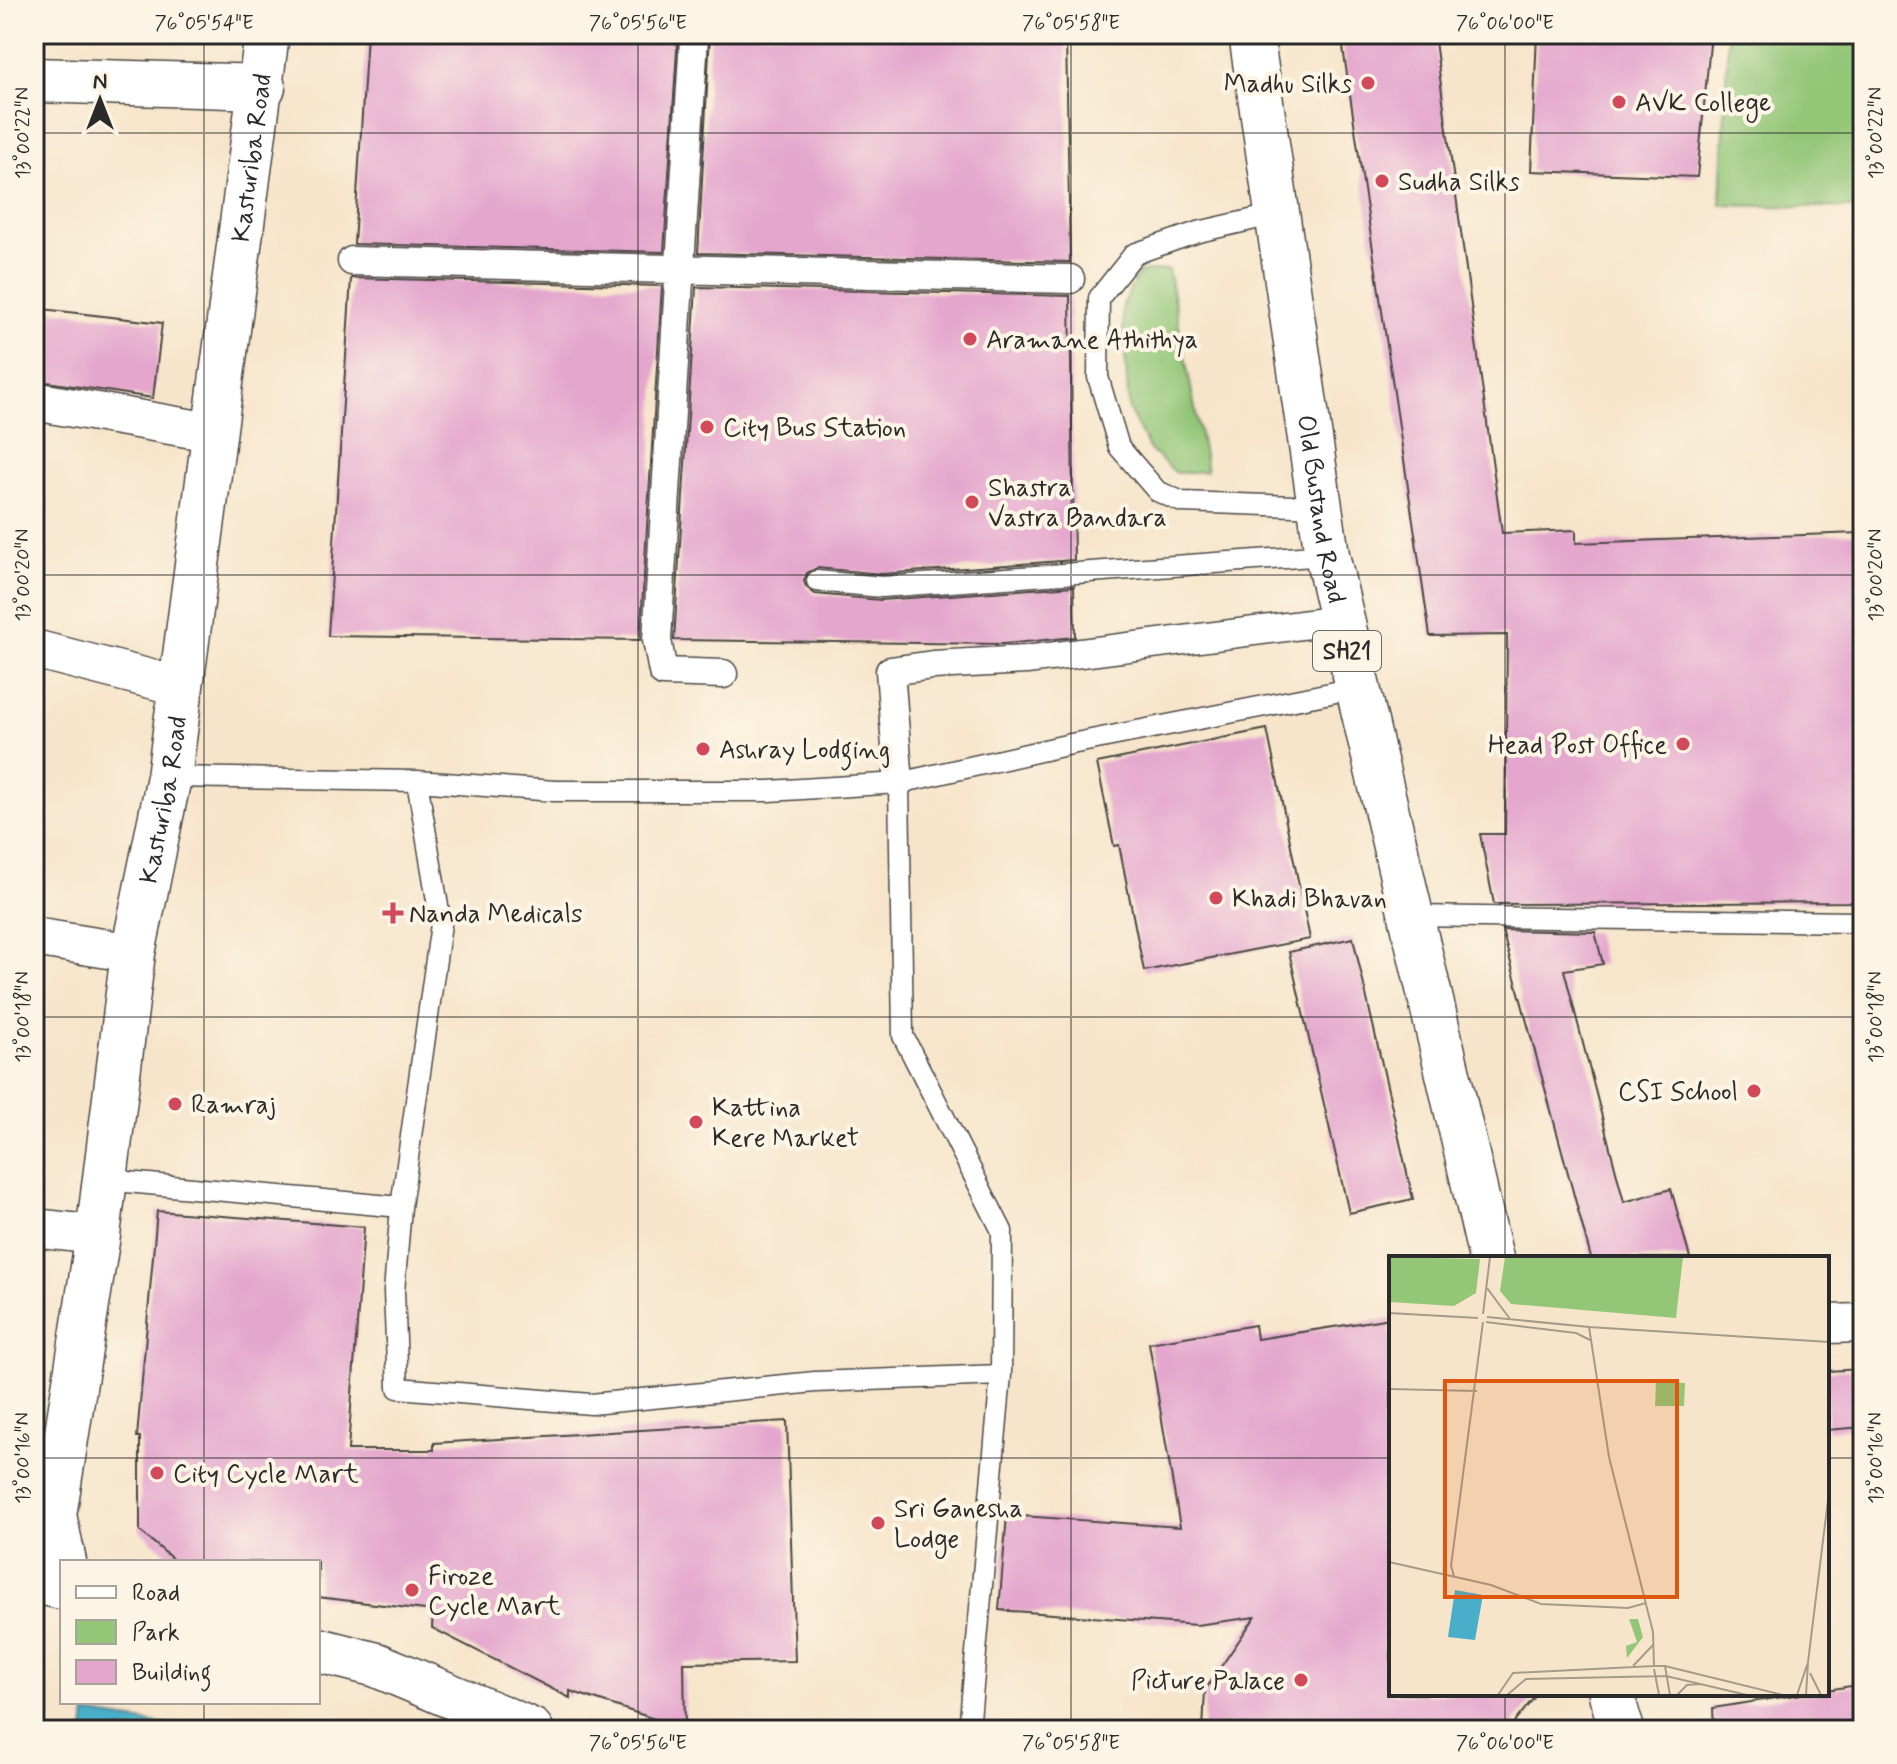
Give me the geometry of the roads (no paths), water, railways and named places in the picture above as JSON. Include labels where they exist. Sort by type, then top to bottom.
[{"type":"street","name":"Kasturiba Road","points":[[64,1560],[54,1515],[98,1235],[133,953],[169,777],[182,687],[263,87],[267,34]]},
{"type":"street","name":"Old Bustand Road","points":[[1251,34],[1327,555],[1491,1256]]},
{"type":"street","points":[[694,38],[657,640],[663,672],[723,674]]},
{"type":"street","points":[[34,80],[263,87]]},
{"type":"street","points":[[352,261],[1070,279]]},
{"type":"street","points":[[34,401],[216,433]]},
{"type":"street","points":[[899,783],[890,671],[933,665],[1026,660],[1340,620]]},
{"type":"street","points":[[34,649],[182,687]]},
{"type":"street","points":[[34,937],[133,953]]},
{"type":"street","points":[[34,1228],[98,1235]]},
{"type":"street","points":[[1829,1324],[1863,1323]]},
{"type":"street","points":[[34,1581],[60,1587]]},
{"type":"street","points":[[320,1651],[377,1665],[531,1730]]},
{"type":"street","points":[[1612,1696],[1622,1730]]},
{"type":"lane","points":[[1277,214],[1198,232],[1134,254],[1099,298],[1098,377],[1119,447],[1157,491],[1182,502],[1320,507]]},
{"type":"lane","points":[[817,581],[882,587],[1327,555]]},
{"type":"lane","points":[[169,777],[417,781],[555,791],[769,791],[899,783],[1071,744],[1356,688]]},
{"type":"lane","points":[[417,781],[441,924],[401,1207],[394,1292],[398,1388],[591,1404],[815,1382],[1001,1375]]},
{"type":"lane","points":[[899,783],[903,1036],[1002,1231],[1001,1375],[969,1730]]},
{"type":"lane","points":[[1411,916],[1854,922]]},
{"type":"lane","points":[[105,1180],[401,1207]]},
{"type":"water","points":[[86,1713],[198,1730],[84,1730]]},
{"type":"place","name":"Madhu Silks","points":[[1368,83]]},
{"type":"place","name":"AVK College","points":[[1619,102]]},
{"type":"place","name":"Sudha Silks","points":[[1382,181]]},
{"type":"place","name":"Aramane Athithya","points":[[970,339]]},
{"type":"place","name":"City Bus Station","points":[[707,427]]},
{"type":"place","name":"Shastra Vastra Bandara","points":[[972,502]]},
{"type":"place","name":"Head Post Office","points":[[1683,744]]},
{"type":"place","name":"Ashray Lodging","points":[[703,749]]},
{"type":"place","name":"Khadi Bhavan","points":[[1216,898]]},
{"type":"place","name":"Nanda Medicals","points":[[393,913]]},
{"type":"place","name":"CSI School","points":[[1754,1091]]},
{"type":"place","name":"Ramraj","points":[[175,1104]]},
{"type":"place","name":"Kattina Kere Market","points":[[696,1122]]},
{"type":"place","name":"City Cycle Mart","points":[[157,1473]]},
{"type":"place","name":"Sri Ganesha Lodge","points":[[878,1523]]},
{"type":"place","name":"Firoze Cycle Mart","points":[[412,1590]]},
{"type":"place","name":"Picture Palace","points":[[1301,1680]]}]
